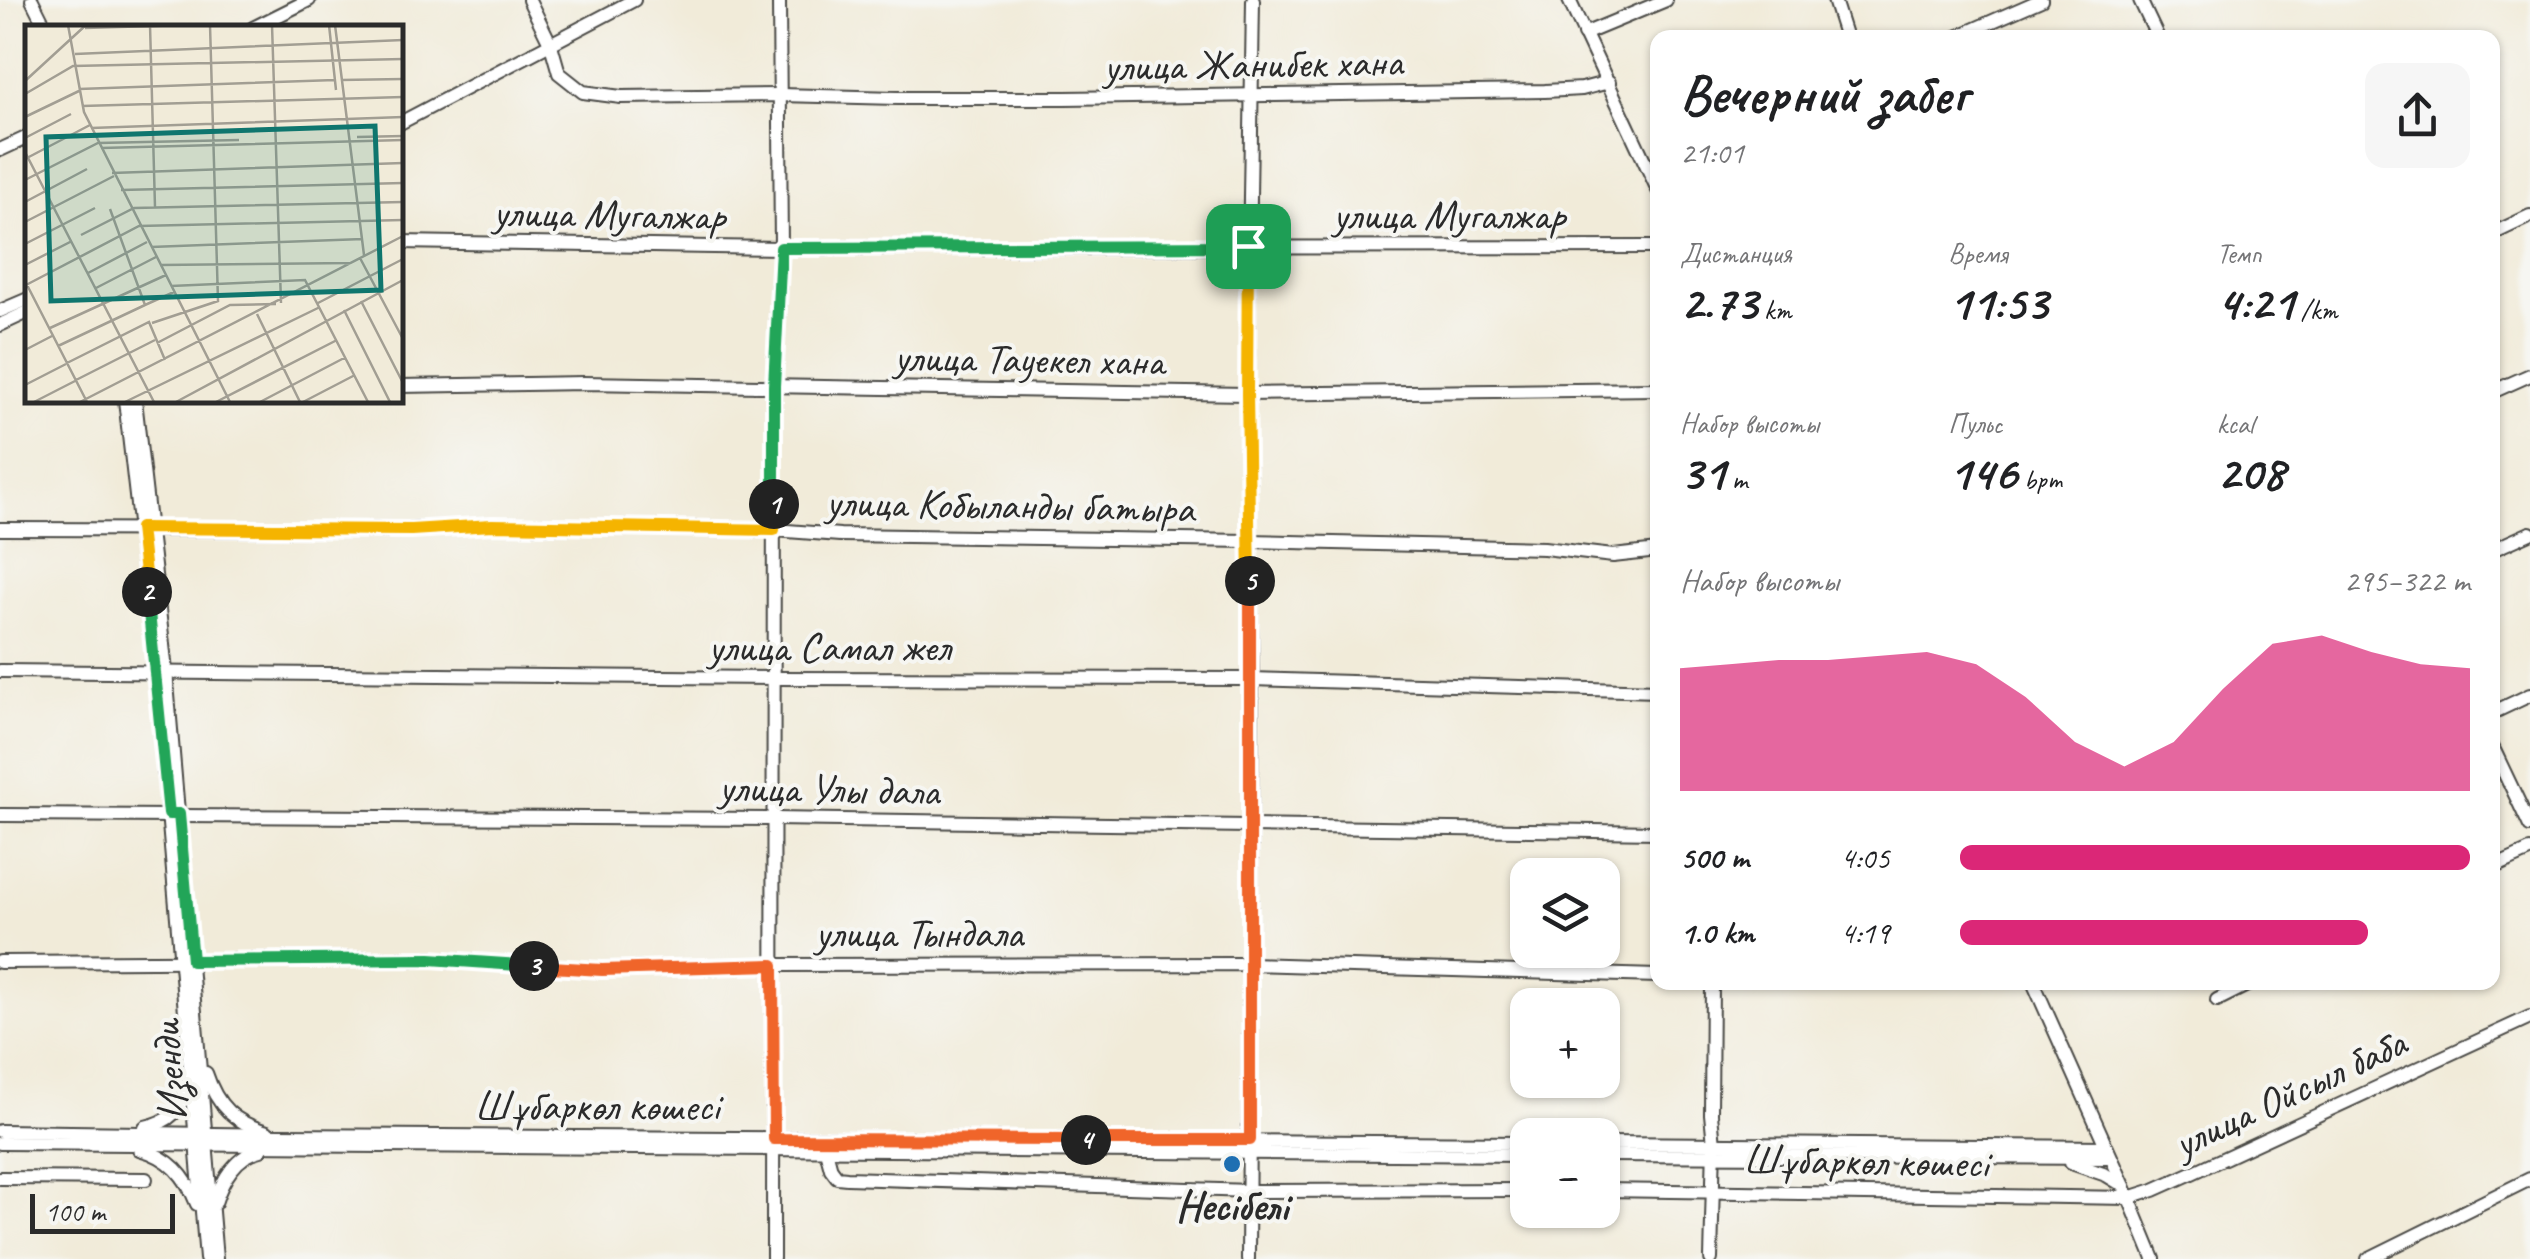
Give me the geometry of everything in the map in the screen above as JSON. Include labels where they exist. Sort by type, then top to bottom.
[{"type":"street","points":[[32,0],[44,25]]},
{"type":"street","points":[[259,25],[308,0]]},
{"type":"street","name":"улица Жанибек хана","points":[[529,0],[559,73],[583,92],[621,97],[1252,97],[1545,92],[1609,82]]},
{"type":"street","points":[[402,122],[634,0]]},
{"type":"street","points":[[773,1259],[774,386],[781,248],[779,0]]},
{"type":"street","points":[[1248,1259],[1252,679],[1247,394],[1253,0]]},
{"type":"street","points":[[1569,0],[1650,162]]},
{"type":"street","points":[[1584,34],[1666,0]]},
{"type":"street","points":[[1834,0],[1843,30]]},
{"type":"street","points":[[1972,30],[2041,0]]},
{"type":"street","points":[[2140,0],[2154,30]]},
{"type":"street","points":[[0,150],[25,138]]},
{"type":"street","points":[[2500,230],[2530,216]]},
{"type":"street","name":"улица Мугалжар","points":[[402,242],[781,248],[1650,247]]},
{"type":"street","points":[[0,312],[25,300]]},
{"type":"street","points":[[0,325],[25,313]]},
{"type":"street","points":[[2500,388],[2530,374]]},
{"type":"street","name":"улица Тауекел хана","points":[[402,386],[584,383],[1247,394],[1650,388]]},
{"type":"street","name":"Изенди","points":[[125,402],[145,528]]},
{"type":"street","name":"Изенди","points":[[135,402],[208,1217],[216,1259]]},
{"type":"street","name":"улица Кобыланды батыра","points":[[0,529],[411,530],[492,525],[774,530],[840,536],[1544,548],[1613,556],[1650,553]]},
{"type":"street","points":[[2500,546],[2530,532]]},
{"type":"street","name":"улица Самал жел","points":[[0,671],[1252,679],[1650,691]]},
{"type":"street","points":[[2500,709],[2530,695]]},
{"type":"street","points":[[2500,763],[2530,826]]},
{"type":"street","name":"улица Улы дала","points":[[0,814],[1650,832]]},
{"type":"street","points":[[2500,864],[2530,851]]},
{"type":"street","name":"улица Тындала","points":[[0,962],[430,959],[602,970],[773,965],[1248,964],[1650,976]]},
{"type":"street","points":[[1711,1259],[1712,990]]},
{"type":"street","points":[[2036,990],[2154,1259]]},
{"type":"street","points":[[2218,1000],[2237,990]]},
{"type":"street","name":"улица Ойсыл баба","points":[[2126,1192],[2154,1190],[2530,1016]]},
{"type":"street","points":[[122,1138],[167,1120],[178,1111],[194,1055]]},
{"type":"street","points":[[194,1055],[216,1100],[230,1115],[280,1141]]},
{"type":"street","points":[[2060,1147],[2084,1135],[2092,1118]]},
{"type":"street","name":"Шұбаркөл көшесі","points":[[0,1131],[280,1141],[1250,1147],[1510,1154]]},
{"type":"street","points":[[122,1138],[163,1158],[180,1172],[208,1217]]},
{"type":"street","name":"Шұбаркөл көшесі","points":[[0,1142],[122,1138]]},
{"type":"street","points":[[208,1217],[224,1178],[236,1164],[252,1152],[280,1141]]},
{"type":"street","name":"Шұбаркөл көшесі","points":[[774,1144],[826,1150],[1510,1143]]},
{"type":"street","name":"Шұбаркөл көшесі","points":[[1620,1145],[2049,1158],[2109,1153]]},
{"type":"street","name":"Шұбаркөл көшесі","points":[[1620,1154],[2060,1147],[2109,1153]]},
{"type":"street","points":[[826,1150],[836,1177],[1250,1190],[1510,1190]]},
{"type":"street","points":[[2049,1158],[2090,1169],[2126,1192]]},
{"type":"street","points":[[0,1178],[146,1179]]},
{"type":"street","points":[[2368,1259],[2530,1179]]},
{"type":"street","name":"Шұбаркөл көшесі","points":[[1620,1190],[2126,1192]]},
{"type":"street","name":"Изенди","points":[[206,1259],[208,1217]]},
{"type":"place","name":"Несібелі","points":[[1232,1164]]},
{"type":"route","points":[[1248,246],[1252,679],[1250,1140],[774,1139],[773,965],[602,970],[430,959],[192,961],[179,814],[169,814],[140,528],[411,530],[492,525],[774,530],[774,386],[781,248],[1248,246]]}]
